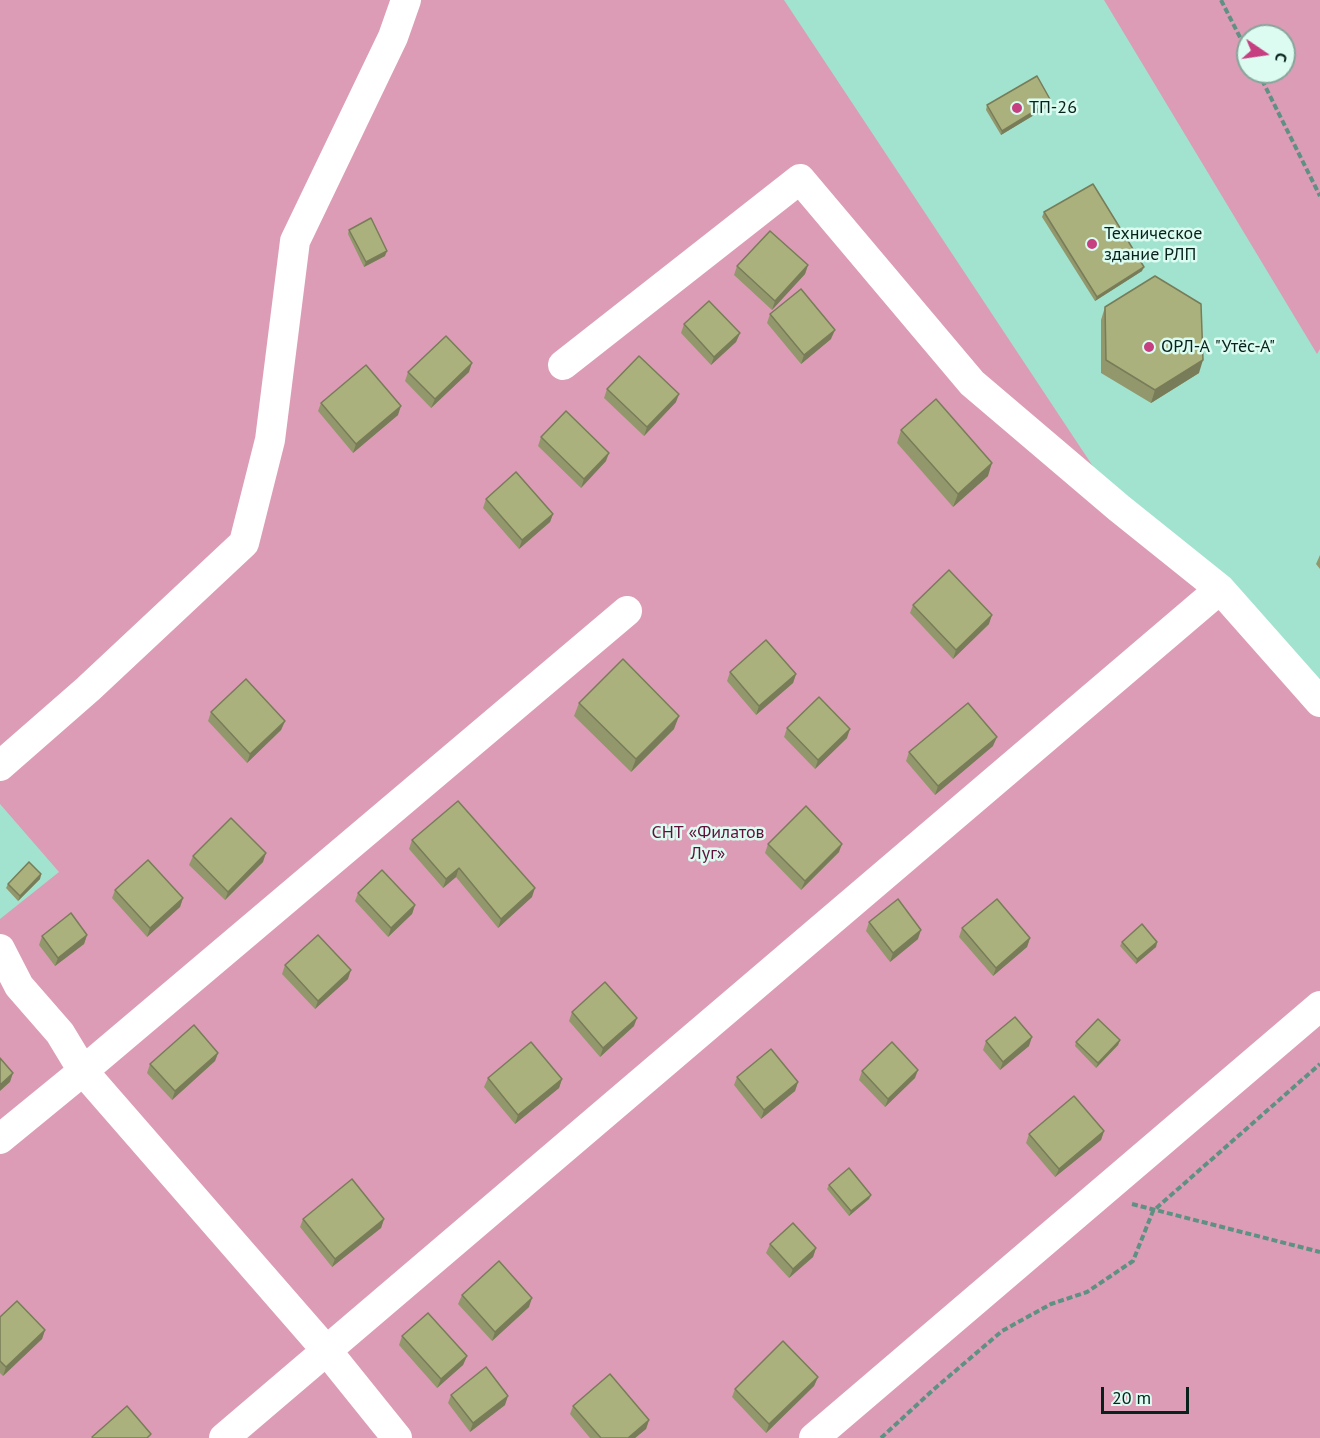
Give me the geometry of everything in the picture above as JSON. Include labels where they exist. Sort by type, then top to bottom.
[{"type":"lane","points":[[0,766],[88,689],[244,543],[270,440],[295,241],[393,37],[406,0]]},
{"type":"lane","points":[[563,365],[800,179],[972,383],[1220,590],[1320,702]]},
{"type":"lane","points":[[224,1438],[1220,590]]},
{"type":"lane","points":[[0,1138],[83,1071],[627,611]]},
{"type":"lane","points":[[0,949],[19,986],[60,1033],[83,1071],[327,1351],[397,1438]]},
{"type":"lane","points":[[814,1438],[1320,1006]]},
{"type":"path","points":[[1221,0],[1236,29]]},
{"type":"path","points":[[1264,84],[1320,196]]},
{"type":"path","points":[[881,1438],[1002,1330],[1051,1304],[1087,1292],[1134,1261],[1153,1211],[1320,1064]]},
{"type":"path","points":[[1124,1202],[1320,1252]]},
{"type":"green space","name":"СНТ «Филатов Луг»","points":[[0,0],[784,0],[1106,486],[1320,686],[1320,1438],[0,1438],[0,919],[59,872],[0,804]]},
{"type":"green space","points":[[1104,0],[1320,0],[1320,349],[1317,354]]},
{"type":"building","name":"ТП-26","points":[[1037,76],[1051,101],[1002,131],[987,105]]},
{"type":"building","name":"Техническое здание РЛП","points":[[1093,184],[1144,267],[1097,297],[1044,212]]},
{"type":"building","points":[[371,218],[387,251],[366,262],[349,230]]},
{"type":"building","points":[[770,231],[808,265],[775,301],[737,266]]},
{"type":"building","name":"ОРЛ-А \"Утёс-А\"","points":[[1155,276],[1201,304],[1203,360],[1155,390],[1106,360],[1105,307]]},
{"type":"building","points":[[801,289],[835,330],[804,355],[770,314]]},
{"type":"building","points":[[709,301],[740,333],[714,357],[684,324]]},
{"type":"building","points":[[446,336],[472,363],[435,399],[408,372]]},
{"type":"building","points":[[639,356],[679,394],[647,427],[607,389]]},
{"type":"building","points":[[366,365],[401,406],[356,444],[321,403]]},
{"type":"building","points":[[936,399],[992,463],[958,494],[901,430]]},
{"type":"building","points":[[566,411],[609,453],[584,479],[541,437]]},
{"type":"building","points":[[516,472],[553,514],[522,540],[486,499]]},
{"type":"building","points":[[949,570],[992,615],[956,650],[913,605]]},
{"type":"building","points":[[766,640],[796,674],[759,706],[730,672]]},
{"type":"building","points":[[623,659],[679,716],[636,759],[579,703]]},
{"type":"building","points":[[246,679],[285,721],[250,754],[211,712]]},
{"type":"building","points":[[819,697],[850,729],[818,760],[787,728]]},
{"type":"building","points":[[968,703],[997,737],[938,786],[909,752]]},
{"type":"building","points":[[458,801],[535,888],[501,919],[459,868],[446,879],[412,840]]},
{"type":"building","points":[[806,806],[842,844],[805,881],[768,844]]},
{"type":"building","points":[[231,818],[266,853],[228,892],[193,856]]},
{"type":"building","points":[[148,860],[183,898],[150,928],[115,890]]},
{"type":"building","points":[[29,862],[41,874],[20,896],[8,884]]},
{"type":"building","points":[[382,870],[415,905],[391,928],[358,893]]},
{"type":"building","points":[[898,899],[921,930],[893,953],[869,922]]},
{"type":"building","points":[[997,899],[1030,938],[996,968],[962,928]]},
{"type":"building","points":[[71,913],[87,935],[58,958],[42,936]]},
{"type":"building","points":[[1142,924],[1157,942],[1137,959],[1122,942]]},
{"type":"building","points":[[318,935],[351,970],[318,1001],[285,965]]},
{"type":"building","points":[[605,982],[637,1018],[603,1048],[572,1012]]},
{"type":"building","points":[[1015,1017],[1032,1037],[1003,1062],[986,1041]]},
{"type":"building","points":[[1098,1019],[1120,1040],[1098,1063],[1076,1042]]},
{"type":"building","points":[[194,1025],[218,1053],[175,1091],[150,1064]]},
{"type":"building","points":[[531,1042],[562,1079],[518,1115],[488,1078]]},
{"type":"building","points":[[892,1042],[918,1070],[888,1099],[862,1071]]},
{"type":"building","points":[[771,1049],[798,1082],[764,1110],[737,1077]]},
{"type":"building","points":[[0,1058],[13,1073],[0,1085]]},
{"type":"building","points":[[1074,1096],[1104,1131],[1059,1169],[1029,1134]]},
{"type":"building","points":[[849,1168],[871,1195],[851,1211],[829,1185]]},
{"type":"building","points":[[352,1179],[384,1219],[335,1259],[303,1219]]},
{"type":"building","points":[[793,1223],[816,1248],[793,1269],[770,1244]]},
{"type":"building","points":[[499,1261],[532,1298],[495,1332],[462,1295]]},
{"type":"building","points":[[17,1301],[45,1330],[6,1367],[0,1361],[0,1317]]},
{"type":"building","points":[[428,1313],[467,1356],[441,1379],[402,1336]]},
{"type":"building","points":[[783,1341],[818,1377],[769,1424],[735,1389]]},
{"type":"building","points":[[486,1367],[508,1396],[473,1423],[451,1395]]},
{"type":"building","points":[[610,1374],[649,1420],[628,1438],[601,1438],[573,1406]]},
{"type":"building","points":[[127,1406],[151,1434],[147,1438],[92,1437]]},
{"type":"place","name":"ТП-26","points":[[1017,108]]},
{"type":"place","name":"Техническое здание РЛП","points":[[1092,244]]},
{"type":"place","name":"ОРЛ-А \"Утёс-А\"","points":[[1149,347]]}]
